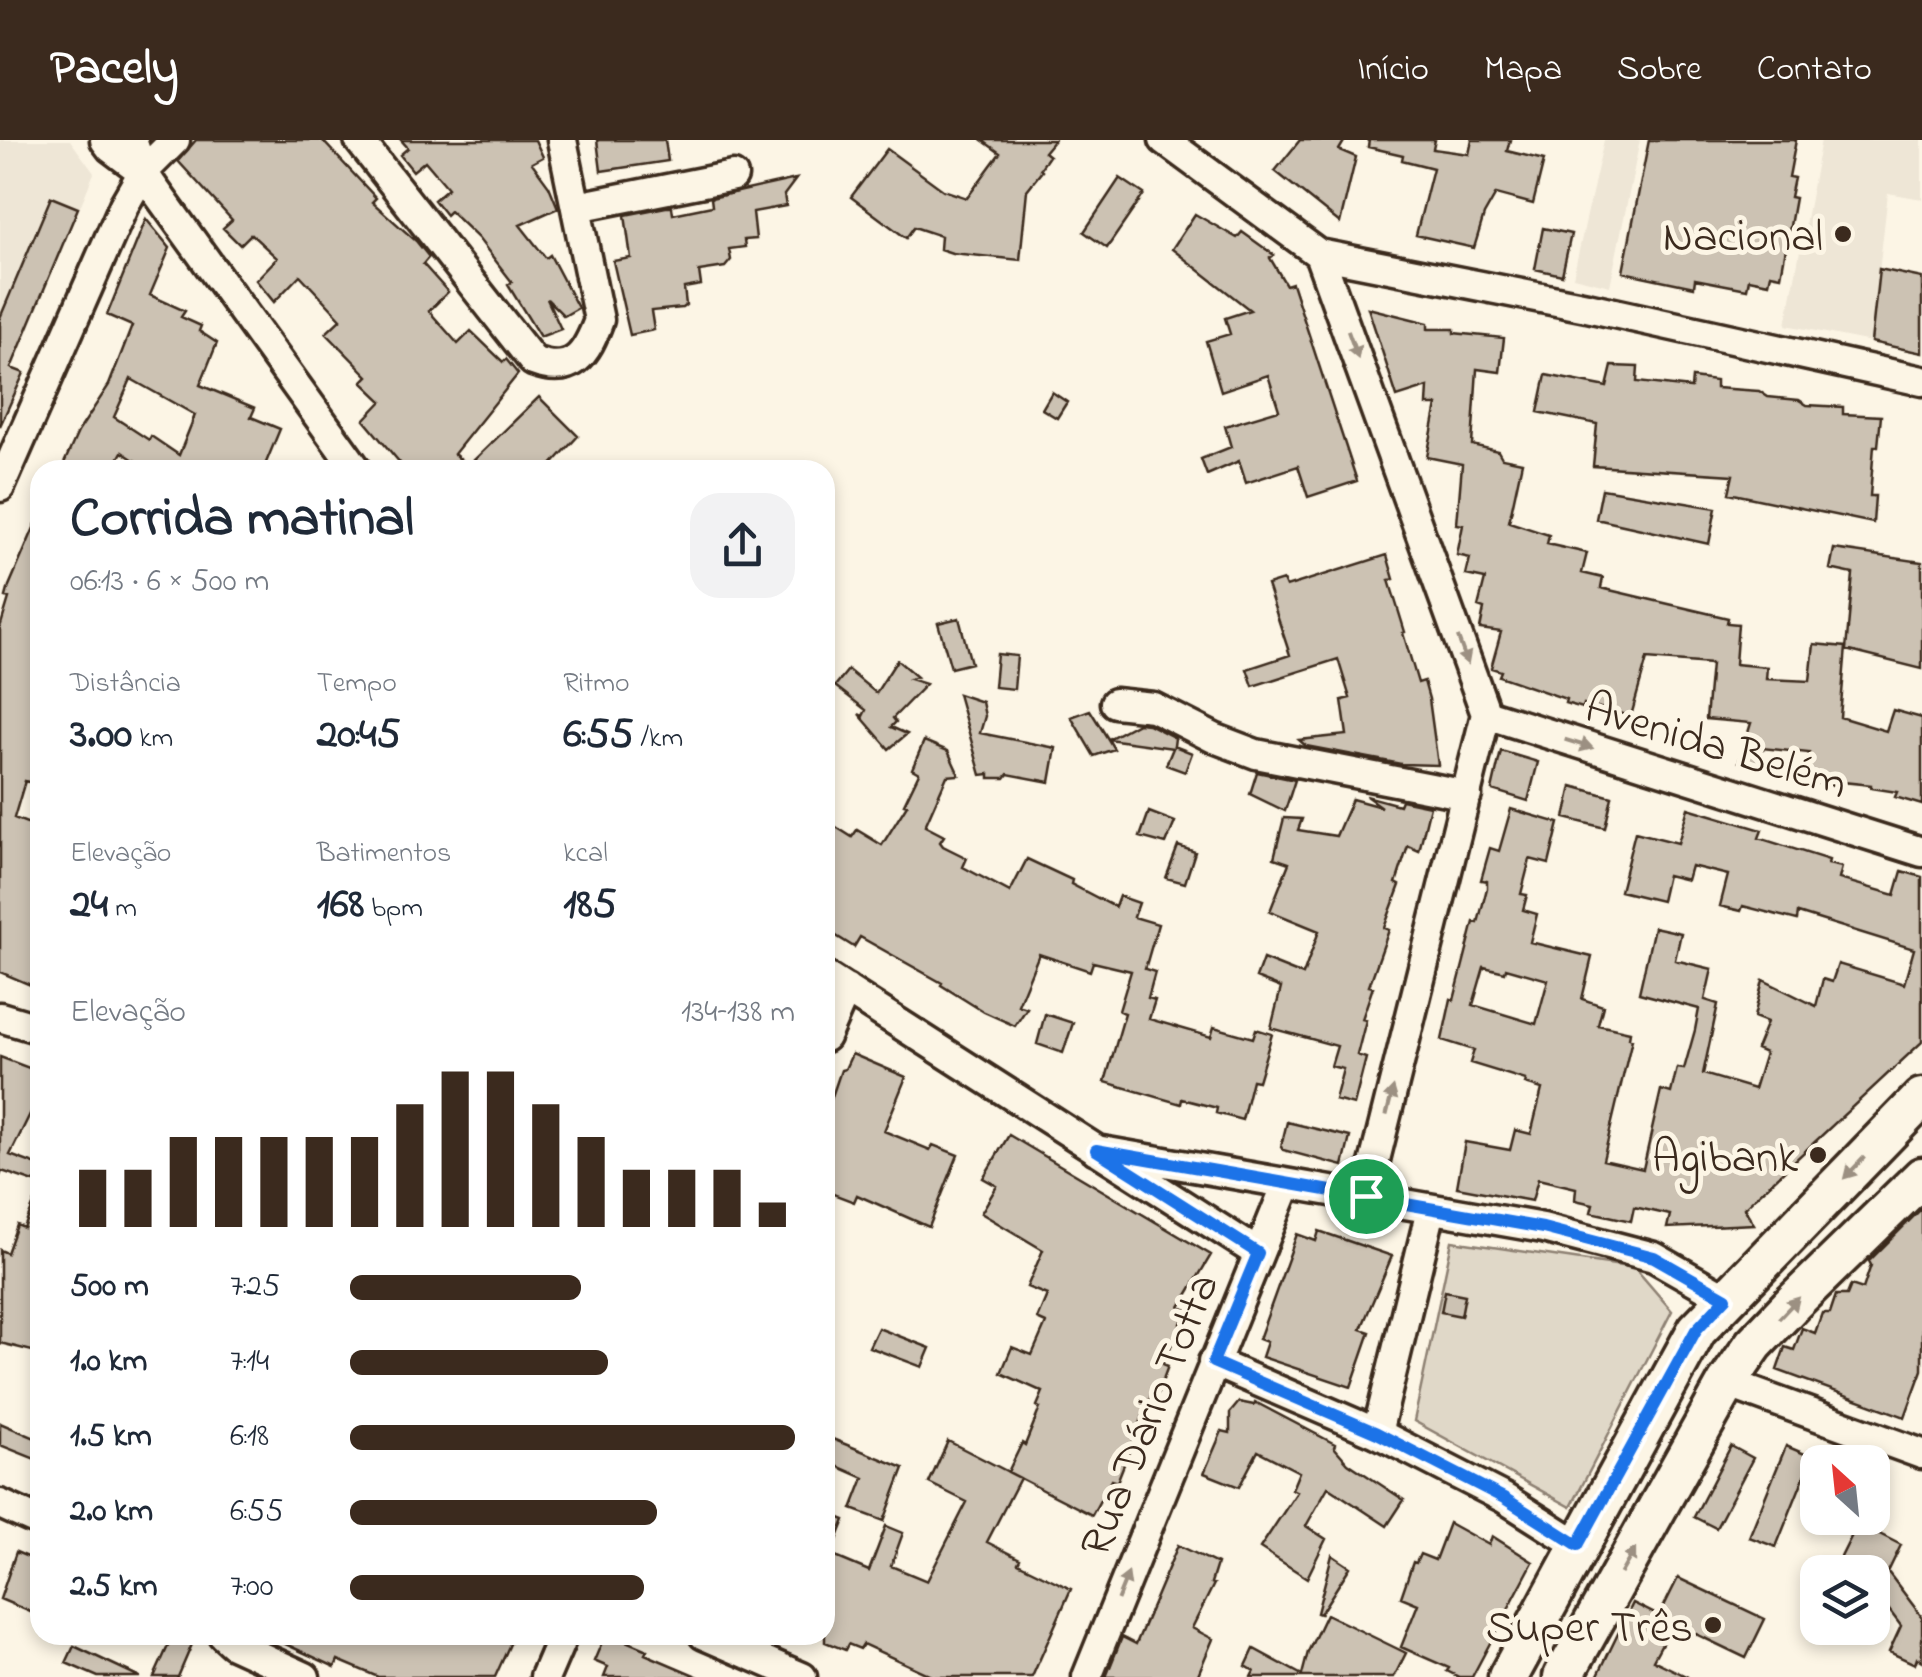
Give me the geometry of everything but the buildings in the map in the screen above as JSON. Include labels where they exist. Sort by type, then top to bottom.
[{"type":"main road","points":[[1508,1677],[1696,1330],[1922,1098]]},
{"type":"main road","points":[[1563,1677],[1727,1383],[1754,1344],[1922,1177]]},
{"type":"street","points":[[105,140],[143,172]]},
{"type":"street","points":[[132,140],[143,172],[351,460]]},
{"type":"street","points":[[0,486],[124,205],[143,172],[174,140]]},
{"type":"street","points":[[359,140],[534,361],[553,368],[573,362],[590,345],[599,320],[562,140]]},
{"type":"street","points":[[1164,140],[1320,254],[1587,307],[1922,381]]},
{"type":"street","points":[[577,206],[733,176]]},
{"type":"street","points":[[1320,254],[1486,714],[1366,1196]]},
{"type":"street","points":[[1115,703],[1153,707],[1256,754],[1467,795]]},
{"type":"street","name":"Avenida Belém","points":[[1486,714],[1922,852]]},
{"type":"street","points":[[836,982],[1258,1253]]},
{"type":"street","points":[[0,1017],[30,1026]]},
{"type":"street","points":[[1096,1150],[1543,1228],[1654,1257],[1726,1298]]},
{"type":"street","name":"Rua Dário Totta","points":[[1087,1677],[1288,1184]]},
{"type":"street","points":[[1377,1433],[1431,1210]]},
{"type":"street","points":[[1213,1362],[1377,1433],[1504,1498],[1578,1545]]},
{"type":"street","points":[[1727,1383],[1922,1454]]},
{"type":"street","points":[[0,1504],[30,1518]]},
{"type":"street","points":[[235,1645],[304,1677]]},
{"type":"street","points":[[545,1677],[559,1645]]},
{"type":"street","points":[[727,1645],[802,1677]]},
{"type":"shaded area","points":[[0,140],[70,140],[94,173],[0,400]]},
{"type":"shaded area","name":"Nacional","points":[[1604,140],[1640,140],[1610,286],[1573,277]]},
{"type":"shaded area","name":"Nacional","points":[[1821,140],[1922,140],[1922,199],[1888,193],[1871,342],[1786,325]]},
{"type":"shaded area","points":[[1452,1241],[1635,1268],[1672,1311],[1571,1507],[1414,1421]]},
{"type":"place","name":"Nacional","points":[[1843,234]]},
{"type":"place","name":"Agibank","points":[[1818,1155]]},
{"type":"place","name":"Super Três","points":[[1713,1625]]},
{"type":"route","points":[[1096,1150],[1366,1196],[1543,1228],[1654,1257],[1726,1298],[1696,1330],[1578,1545],[1504,1498],[1377,1433],[1213,1362],[1258,1253],[1096,1150]]}]
